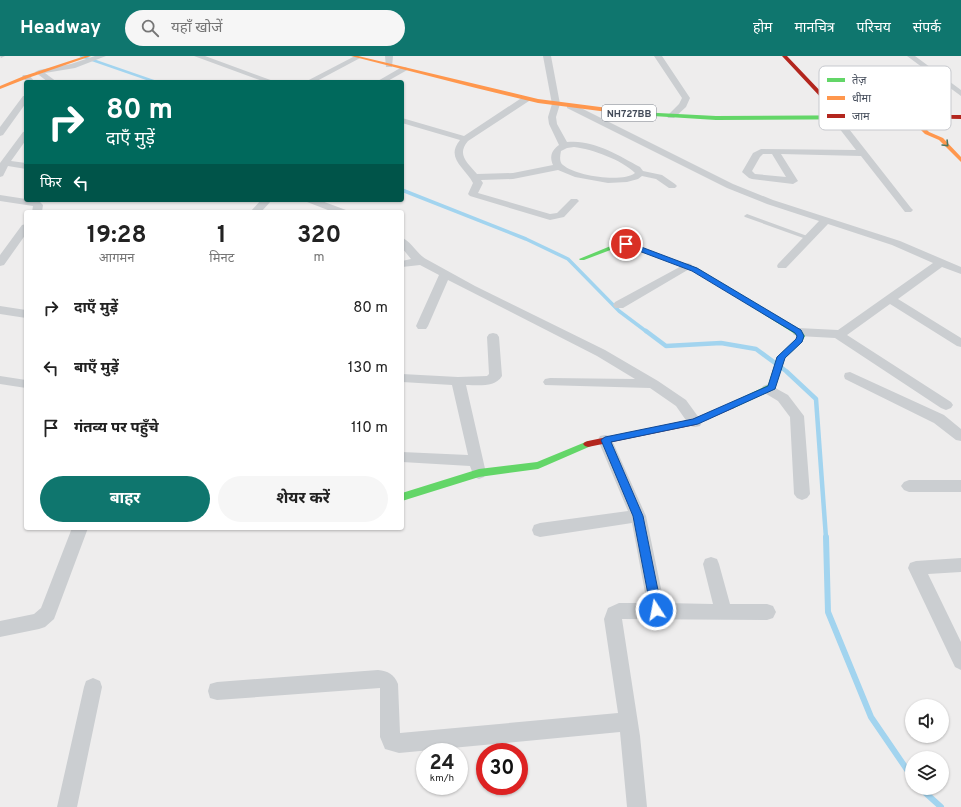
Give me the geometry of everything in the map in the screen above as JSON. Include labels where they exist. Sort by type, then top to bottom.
[{"type":"main road","points":[[29,80],[54,67],[89,56]]},
{"type":"main road","points":[[784,56],[819,96]]},
{"type":"main road","name":"NH727BB","points":[[356,57],[389,61],[405,69],[526,99],[600,110],[671,116],[819,117]]},
{"type":"main road","points":[[0,88],[24,81]]},
{"type":"main road","points":[[924,130],[927,133],[941,139],[961,160]]},
{"type":"main road","points":[[927,133],[926,140],[931,145]]},
{"type":"main road","points":[[404,496],[478,467],[538,465],[594,442],[695,422],[770,388],[781,357],[799,340],[800,336],[798,332],[687,266],[626,244],[620,244],[582,260]]},
{"type":"street","points":[[42,72],[72,66],[102,56]]},
{"type":"street","points":[[198,56],[266,80]]},
{"type":"street","points":[[547,56],[556,104],[552,117],[553,124],[564,145]]},
{"type":"street","points":[[658,56],[686,98],[683,105],[671,116]]},
{"type":"street","points":[[911,56],[924,66]]},
{"type":"street","points":[[313,80],[356,57]]},
{"type":"street","points":[[384,80],[405,69]]},
{"type":"street","points":[[42,72],[51,80]]},
{"type":"street","points":[[951,86],[961,94]]},
{"type":"street","points":[[526,99],[458,145],[457,153],[462,163],[475,177],[478,186],[473,193],[474,195],[550,217],[560,214],[574,202]]},
{"type":"street","points":[[0,133],[24,101]]},
{"type":"street","points":[[570,106],[730,186],[770,202],[896,243],[961,271]]},
{"type":"street","points":[[404,121],[465,139]]},
{"type":"street","points":[[407,130],[416,124]]},
{"type":"street","points":[[847,130],[908,210]]},
{"type":"street","points":[[0,174],[5,162],[24,137]]},
{"type":"street","points":[[640,173],[638,176],[626,179],[605,180],[582,176],[570,173],[559,167],[555,162],[555,153],[564,145],[577,144],[592,148],[630,165],[640,173],[659,177],[672,186]]},
{"type":"street","points":[[775,151],[793,181],[752,176],[747,172],[756,155],[761,152],[775,151],[864,153]]},
{"type":"street","points":[[5,162],[24,166]]},
{"type":"street","points":[[475,177],[510,176],[559,167]]},
{"type":"street","points":[[0,198],[24,201]]},
{"type":"street","points":[[29,202],[36,203],[38,206],[37,210]]},
{"type":"street","points":[[257,210],[265,202]]},
{"type":"street","points":[[324,202],[338,210]]},
{"type":"street","points":[[782,266],[826,220]]},
{"type":"street","points":[[0,263],[24,230]]},
{"type":"street","points":[[404,243],[415,257],[445,274],[601,353],[653,384],[681,403],[695,422]]},
{"type":"street","points":[[404,264],[422,261]]},
{"type":"street","points":[[798,332],[842,334],[942,262]]},
{"type":"street","points":[[619,305],[687,266]]},
{"type":"street","points":[[422,326],[445,274]]},
{"type":"street","points":[[890,299],[961,343]]},
{"type":"street","points":[[0,310],[24,314]]},
{"type":"street","points":[[842,334],[841,337],[845,340],[946,405]]},
{"type":"street","points":[[404,378],[458,381],[494,379],[496,376],[493,337]]},
{"type":"street","points":[[850,376],[939,418],[961,436]]},
{"type":"street","points":[[0,380],[24,384]]},
{"type":"street","points":[[404,457],[478,467],[458,381]]},
{"type":"street","points":[[550,382],[653,384]]},
{"type":"street","points":[[770,388],[783,398],[796,416],[799,430],[802,494]]},
{"type":"street","points":[[605,440],[638,516],[656,610]]},
{"type":"street","points":[[909,486],[961,486]]},
{"type":"street","points":[[540,530],[638,516]]},
{"type":"street","points":[[0,629],[39,621],[48,613],[79,530]]},
{"type":"street","points":[[711,564],[723,611]]},
{"type":"street","points":[[961,566],[916,568],[961,661]]},
{"type":"street","points":[[637,807],[628,722],[613,619],[614,614],[619,611],[656,610],[767,612]]},
{"type":"street","points":[[217,691],[378,679],[385,680],[389,684],[390,737],[392,742],[398,743],[628,722]]},
{"type":"street","points":[[67,807],[93,687]]},
{"type":"lane","points":[[747,216],[808,238]]},
{"type":"waterway","points":[[81,56],[150,80]]},
{"type":"waterway","points":[[404,191],[526,239],[568,259],[619,311],[647,332]]},
{"type":"waterway","points":[[646,331],[666,346],[721,343],[756,349],[786,371],[816,399],[826,538]]},
{"type":"waterway","points":[[826,537],[828,612],[871,717],[905,767]]},
{"type":"waterway","points":[[928,795],[941,807]]},
{"type":"traffic: fast","points":[[639,114],[716,118],[819,117]]},
{"type":"traffic: fast","points":[[582,259],[620,244],[626,244],[695,269],[798,332],[801,336],[799,340],[781,357],[772,387],[731,406]]},
{"type":"traffic: fast","points":[[404,496],[479,473],[538,465],[588,444]]},
{"type":"traffic: slow","points":[[0,88],[26,77],[89,56]]},
{"type":"traffic: slow","points":[[353,56],[538,101],[639,114]]},
{"type":"traffic: slow","points":[[924,130],[927,133],[941,139],[961,160]]},
{"type":"traffic: jam","points":[[784,56],[819,93]]},
{"type":"traffic: jam","points":[[951,117],[961,117]]},
{"type":"traffic: jam","points":[[588,444],[695,422],[731,406]]},
{"type":"route","points":[[626,244],[695,269],[798,332],[800,336],[799,340],[781,357],[772,387],[695,422],[605,440],[638,516],[656,610]]}]
